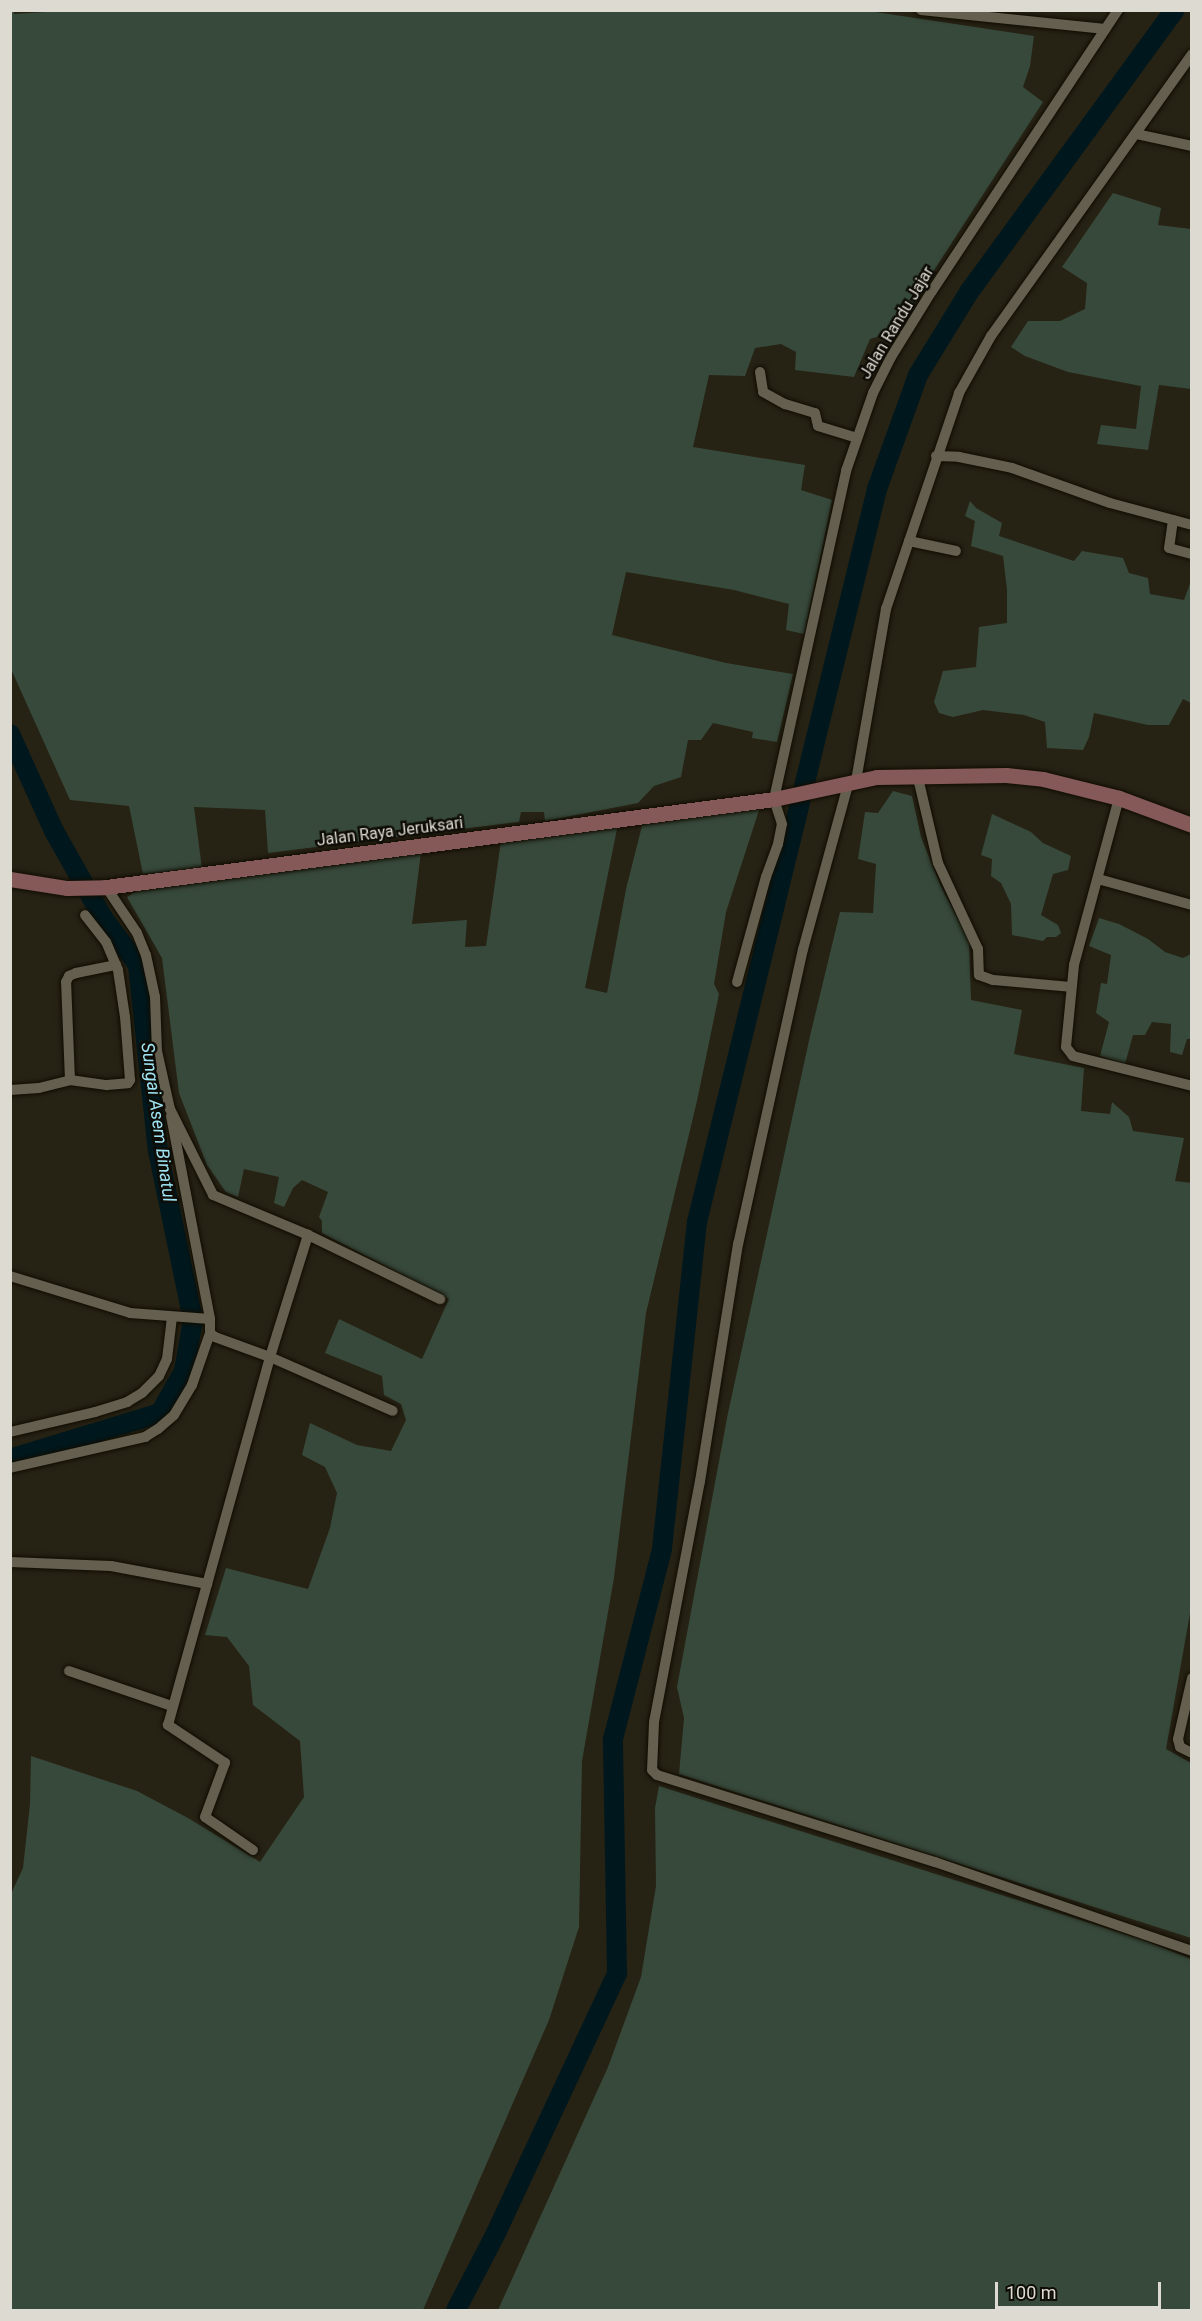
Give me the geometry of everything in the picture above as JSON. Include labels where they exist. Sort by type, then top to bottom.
[{"type":"street","points":[[921,10],[1105,29]]},
{"type":"street","name":"Jalan Randu Jajar","points":[[777,797],[843,481],[850,436],[891,357],[1118,10]]},
{"type":"street","points":[[1191,54],[991,336],[959,393],[886,609],[848,784],[803,949],[738,1244],[700,1481],[654,1722],[652,1770],[657,1775],[935,1862],[1191,1951]]},
{"type":"street","points":[[1136,134],[1191,146]]},
{"type":"street","points":[[760,372],[764,392],[785,404],[815,413],[818,426],[850,436]]},
{"type":"street","points":[[936,456],[959,457],[1012,468],[1110,503],[1191,525]]},
{"type":"street","points":[[1173,520],[1169,548],[1191,554]]},
{"type":"street","points":[[909,541],[956,551]]},
{"type":"street","name":"Jalan Raya Jeruksari","points":[[10,879],[67,888],[104,888],[777,797],[878,777],[1006,775],[1043,779],[1119,798],[1191,825]]},
{"type":"street","points":[[918,778],[938,863],[978,949],[980,975],[993,980],[1071,987]]},
{"type":"street","points":[[738,982],[780,834],[782,824],[777,797]]},
{"type":"street","points":[[1119,798],[1074,965],[1066,1044],[1070,1055],[1191,1086]]},
{"type":"street","points":[[1098,879],[1191,904]]},
{"type":"street","points":[[10,1468],[145,1437],[158,1429],[174,1415],[192,1385],[210,1333],[176,1155],[170,1109],[157,1051],[155,997],[146,955],[137,933],[104,888]]},
{"type":"street","points":[[10,1089],[39,1088],[70,1080],[107,1085],[128,1083],[130,1080],[125,1017],[116,965],[106,942],[85,915]]},
{"type":"street","points":[[70,1080],[66,982],[69,976],[76,973],[116,965]]},
{"type":"street","points":[[170,1109],[213,1196],[308,1235],[440,1299]]},
{"type":"street","points":[[254,1850],[205,1817],[225,1764],[170,1728],[172,1706],[270,1357],[308,1235]]},
{"type":"street","points":[[10,1276],[130,1313],[207,1319]]},
{"type":"street","points":[[10,1432],[95,1412],[127,1402],[142,1393],[159,1376],[167,1359],[174,1318]]},
{"type":"street","points":[[210,1333],[393,1411]]},
{"type":"street","points":[[10,1562],[111,1566],[207,1584]]},
{"type":"street","points":[[69,1671],[172,1706]]},
{"type":"street","points":[[1191,1678],[1178,1739],[1180,1747],[1191,1753]]},
{"type":"green space","points":[[78,10],[862,10],[1034,36],[1030,66],[1023,87],[1043,102],[894,332],[870,339],[854,377],[795,370],[796,352],[781,344],[755,348],[745,376],[709,375],[693,447],[805,465],[801,490],[832,500],[804,634],[786,630],[789,604],[734,590],[626,572],[612,635],[726,663],[793,674],[777,742],[752,738],[753,732],[713,723],[701,740],[688,740],[681,777],[654,786],[638,803],[545,821],[544,812],[521,812],[519,822],[268,853],[265,810],[194,807],[202,869],[143,874],[129,806],[70,800],[11,669],[10,11],[14,11],[14,14]]},
{"type":"green space","points":[[1113,193],[1161,208],[1158,225],[1191,229],[1191,389],[1159,385],[1148,450],[1097,444],[1101,425],[1136,429],[1141,386],[1068,372],[1025,356],[1011,347],[1028,321],[1060,321],[1085,309],[1087,283],[1062,267]]},
{"type":"green space","points":[[970,501],[976,508],[1002,523],[999,536],[1074,561],[1082,551],[1123,558],[1129,573],[1148,578],[1150,594],[1184,600],[1191,581],[1191,703],[1183,699],[1169,725],[1148,725],[1094,713],[1089,737],[1083,750],[1047,748],[1045,722],[1024,715],[983,710],[953,717],[939,713],[934,702],[943,671],[976,667],[979,627],[1007,623],[1007,590],[1003,556],[971,546],[975,521],[965,516]]},
{"type":"green space","points":[[893,791],[912,796],[921,837],[941,887],[969,940],[971,1000],[1022,1010],[1014,1054],[1084,1068],[1081,1111],[1110,1114],[1112,1102],[1129,1117],[1133,1131],[1184,1138],[1175,1181],[1192,1183],[1192,1602],[1166,1749],[1191,1763],[1191,1938],[679,1774],[684,1718],[677,1687],[728,1413],[810,1036],[840,912],[873,913],[876,864],[858,859],[865,812],[878,813]]},
{"type":"green space","points":[[761,804],[726,912],[714,984],[719,994],[697,1101],[646,1313],[614,1578],[582,1761],[579,1927],[549,2020],[423,2310],[11,2310],[10,1896],[23,1868],[30,1804],[31,1756],[137,1791],[188,1818],[260,1862],[304,1797],[300,1741],[253,1705],[249,1666],[227,1637],[205,1635],[226,1568],[308,1589],[330,1528],[337,1493],[325,1467],[302,1455],[310,1423],[357,1445],[391,1451],[406,1420],[401,1404],[384,1395],[382,1376],[325,1353],[339,1319],[422,1359],[449,1299],[322,1233],[322,1221],[319,1217],[328,1192],[302,1180],[293,1188],[284,1207],[274,1203],[279,1177],[244,1169],[238,1197],[226,1192],[207,1165],[179,1093],[162,958],[127,897],[140,889],[421,852],[412,924],[467,920],[465,947],[486,946],[501,841],[618,824],[585,988],[607,993],[626,889],[643,822]]},
{"type":"green space","points":[[992,814],[1031,832],[1043,843],[1071,856],[1068,870],[1053,874],[1041,915],[1058,925],[1061,933],[1056,937],[1047,937],[1043,941],[1012,935],[1011,904],[1001,883],[991,876],[992,859],[981,855]]},
{"type":"green space","points":[[1099,918],[1119,924],[1148,939],[1165,952],[1183,958],[1191,954],[1191,1039],[1187,1039],[1182,1055],[1170,1052],[1171,1024],[1152,1022],[1145,1035],[1133,1035],[1125,1064],[1100,1056],[1109,1022],[1096,1013],[1101,983],[1107,984],[1111,955],[1089,946]]},
{"type":"green space","points":[[659,1786],[1143,1940],[1191,1959],[1191,2310],[498,2310],[608,2067],[641,1977],[656,1886],[655,1808]]},
{"type":"waterway","points":[[456,2310],[496,2233],[617,1973],[613,1739],[662,1549],[697,1222],[877,489],[918,375],[969,292],[1175,10]]},
{"type":"waterway","name":"Sungai Asem Binatul","points":[[10,734],[54,831],[103,918],[138,965],[158,1151],[193,1320],[184,1371],[160,1413],[10,1459]]}]
